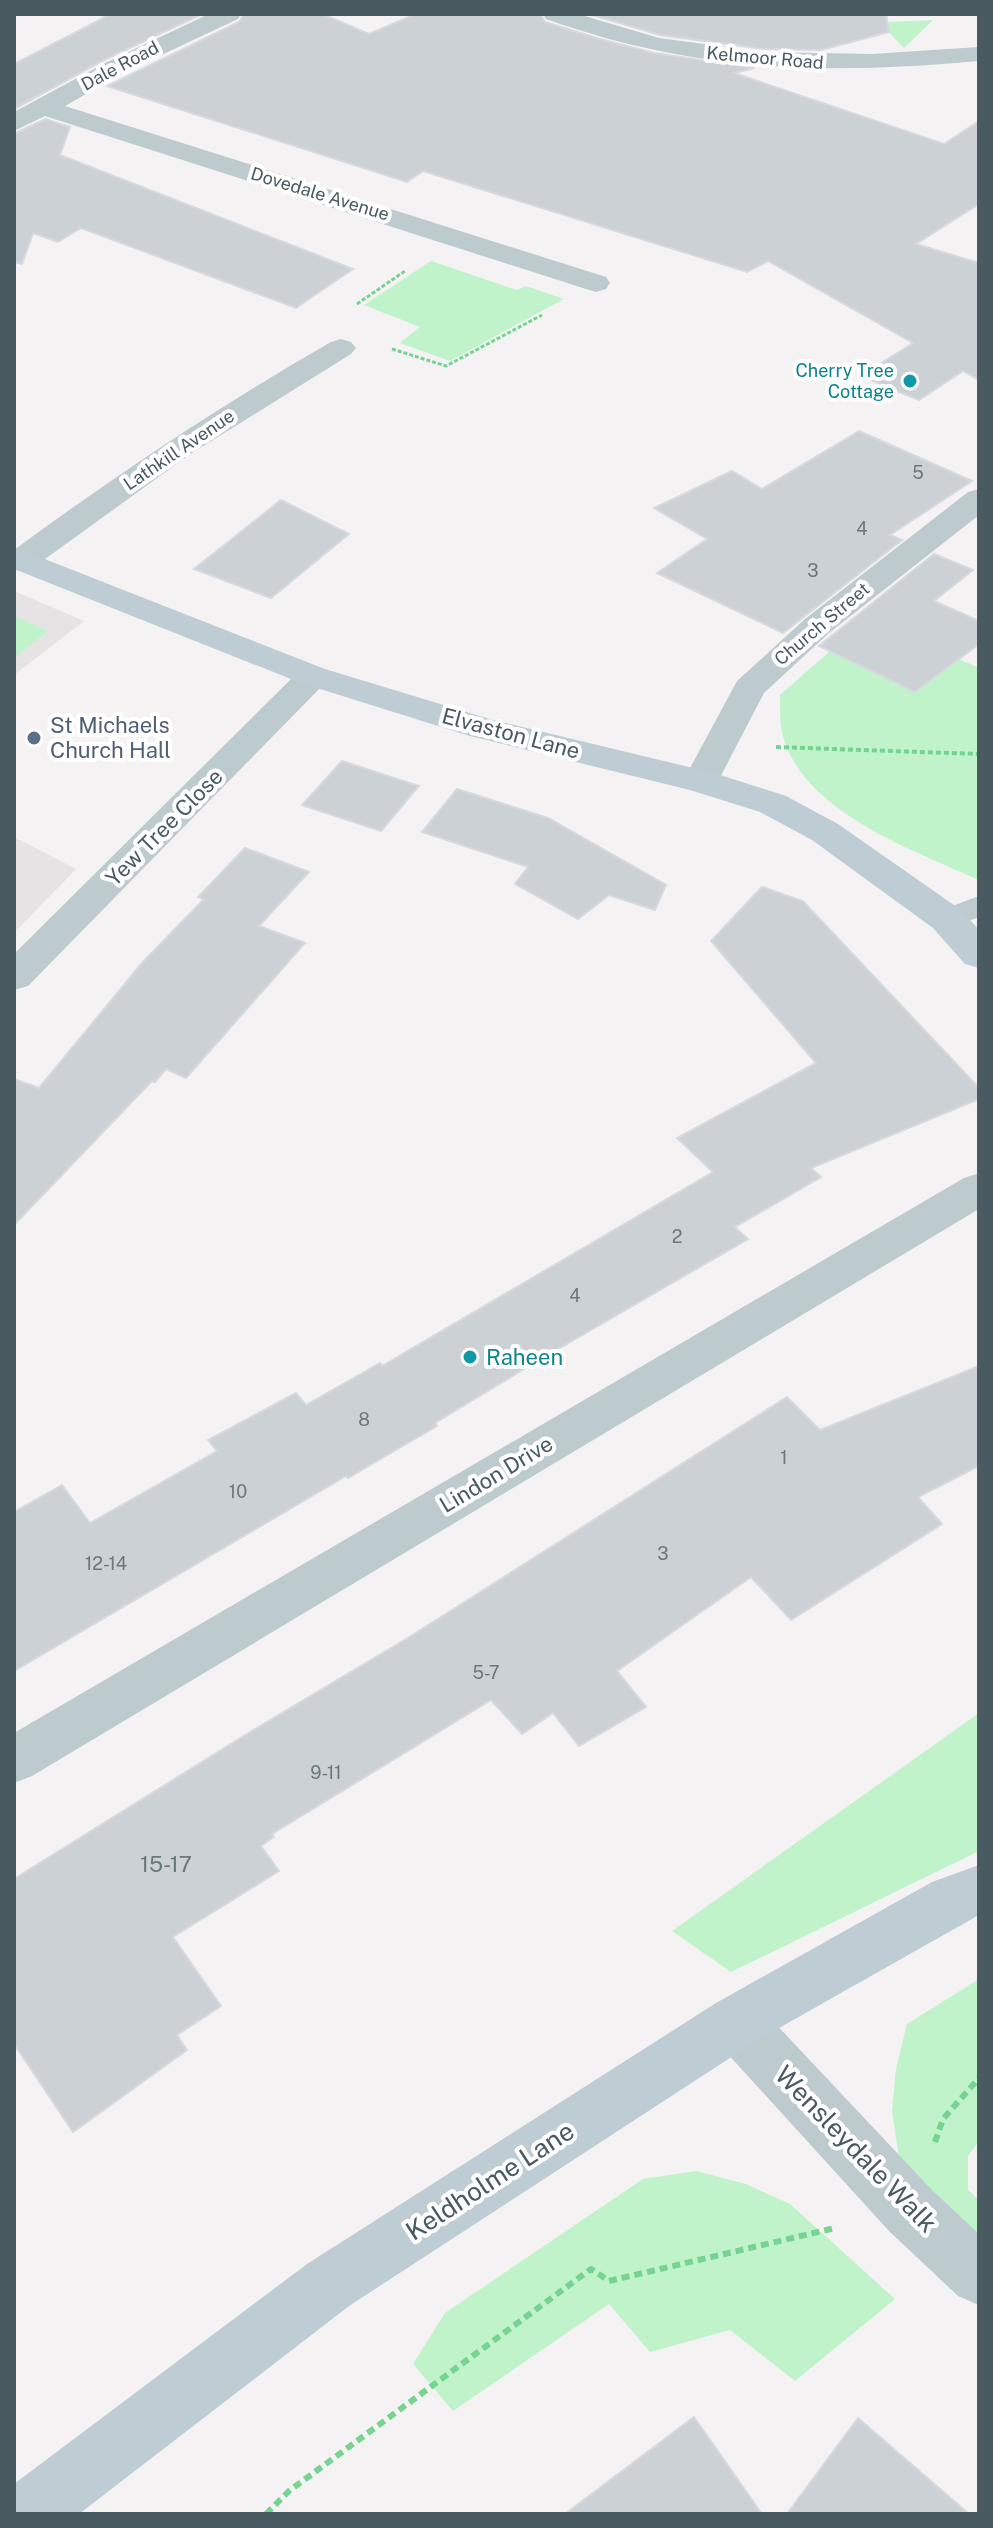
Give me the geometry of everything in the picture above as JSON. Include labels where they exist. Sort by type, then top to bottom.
[{"type":"street","name":"Dale Road","points":[[14,123],[157,46],[229,14]]},
{"type":"street","name":"Kelmoor Road","points":[[555,14],[653,44],[759,61],[865,63],[979,54]]},
{"type":"street","name":"Dovedale Avenue","points":[[43,107],[596,283]]},
{"type":"street","name":"Lathkill Avenue","points":[[18,559],[266,393],[341,348]]},
{"type":"street","name":"Church Street","points":[[701,781],[749,688],[817,626],[979,499]]},
{"type":"street","name":"Elvaston Lane","points":[[18,559],[313,676],[483,728],[701,781],[773,804],[963,913],[979,955]]},
{"type":"street","name":"Yew Tree Close","points":[[14,977],[313,676]]},
{"type":"street","name":"Lindon Drive","points":[[14,1760],[979,1189]]},
{"type":"street","name":"Keldholme Lane","points":[[27,2514],[328,2285],[736,2022],[951,1900],[979,1890]]},
{"type":"street","name":"Wensleydale Walk","points":[[736,2022],[910,2210],[979,2275]]},
{"type":"path","points":[[455,236],[331,323],[341,348],[399,350],[446,366],[573,299],[596,283]]},
{"type":"path","points":[[719,745],[979,754]]},
{"type":"path","points":[[266,2514],[289,2491],[591,2269],[609,2281],[910,2210],[943,2119],[979,2078]]},
{"type":"shaded area","points":[[14,591],[84,621],[14,675]]},
{"type":"shaded area","points":[[14,837],[76,869],[14,933]]},
{"type":"green space","points":[[933,20],[904,48],[884,27],[889,22]]},
{"type":"green space","points":[[431,261],[517,290],[526,286],[564,299],[450,361],[400,343],[420,327],[364,305]]},
{"type":"green space","points":[[14,616],[48,631],[14,658]]},
{"type":"green space","points":[[870,616],[861,667],[914,691],[957,658],[979,668],[979,880],[862,824],[835,806],[811,784],[793,760],[782,732],[780,695]]},
{"type":"green space","points":[[979,1713],[979,1851],[731,1972],[672,1931]]},
{"type":"green space","points":[[979,1979],[979,2141],[968,2156],[968,2190],[979,2200],[979,2244],[899,2158],[892,2111],[896,2069],[907,2024]]},
{"type":"green space","points":[[696,2171],[746,2184],[790,2204],[895,2299],[795,2381],[730,2330],[650,2352],[609,2304],[453,2411],[413,2364],[445,2313],[643,2179]]},
{"type":"building","points":[[111,14],[202,14],[104,60],[14,109],[14,64]]},
{"type":"building","points":[[244,14],[322,14],[369,34],[416,14],[540,14],[545,22],[654,53],[755,68],[734,73],[944,144],[979,121],[979,204],[916,244],[979,263],[979,380],[963,371],[919,400],[861,376],[913,343],[768,261],[747,272],[423,171],[407,182],[107,86],[239,22]]},
{"type":"building","points":[[589,14],[886,14],[889,32],[821,50],[764,49],[660,35]]},
{"type":"building","points":[[45,119],[70,127],[60,155],[353,269],[296,308],[81,228],[58,242],[33,233],[22,264],[14,262],[14,134]]},
{"type":"building","points":[[859,431],[972,481],[890,535],[902,540],[783,633],[657,573],[707,539],[654,508],[732,471],[762,489]]},
{"type":"building","points":[[281,500],[349,534],[271,598],[194,569]]},
{"type":"building","points":[[934,554],[973,570],[934,601],[979,621],[979,644],[915,692],[819,646]]},
{"type":"building","points":[[342,761],[419,786],[381,831],[302,805]]},
{"type":"building","points":[[457,789],[548,818],[666,885],[655,910],[609,895],[578,919],[515,884],[528,867],[422,832]]},
{"type":"building","points":[[245,848],[309,872],[259,926],[305,943],[186,1078],[166,1069],[14,1225],[14,1079],[39,1088],[142,963],[204,899],[198,897]]},
{"type":"building","points":[[762,887],[803,901],[979,1088],[979,1099],[811,1168],[821,1177],[735,1227],[748,1239],[534,1363],[435,1423],[437,1426],[14,1671],[14,1512],[62,1485],[90,1523],[217,1451],[208,1440],[296,1393],[306,1405],[380,1363],[382,1366],[713,1172],[677,1138],[816,1063],[711,941]]},
{"type":"building","points":[[979,1366],[979,1466],[918,1497],[942,1524],[791,1620],[751,1577],[617,1671],[646,1707],[579,1746],[553,1713],[522,1734],[491,1700],[272,1834],[274,1837],[261,1846],[279,1871],[173,1937],[221,2006],[177,2035],[187,2050],[73,2132],[14,2044],[14,1879],[411,1636],[787,1397],[820,1430]]},
{"type":"building","points":[[694,2417],[762,2514],[565,2514]]},
{"type":"building","points":[[858,2418],[969,2514],[787,2514]]},
{"type":"place","name":"Cherry Tree Cottage","points":[[910,381]]},
{"type":"place","name":"St Michaels Church Hall","points":[[34,738]]},
{"type":"place","name":"Raheen","points":[[470,1357]]}]
